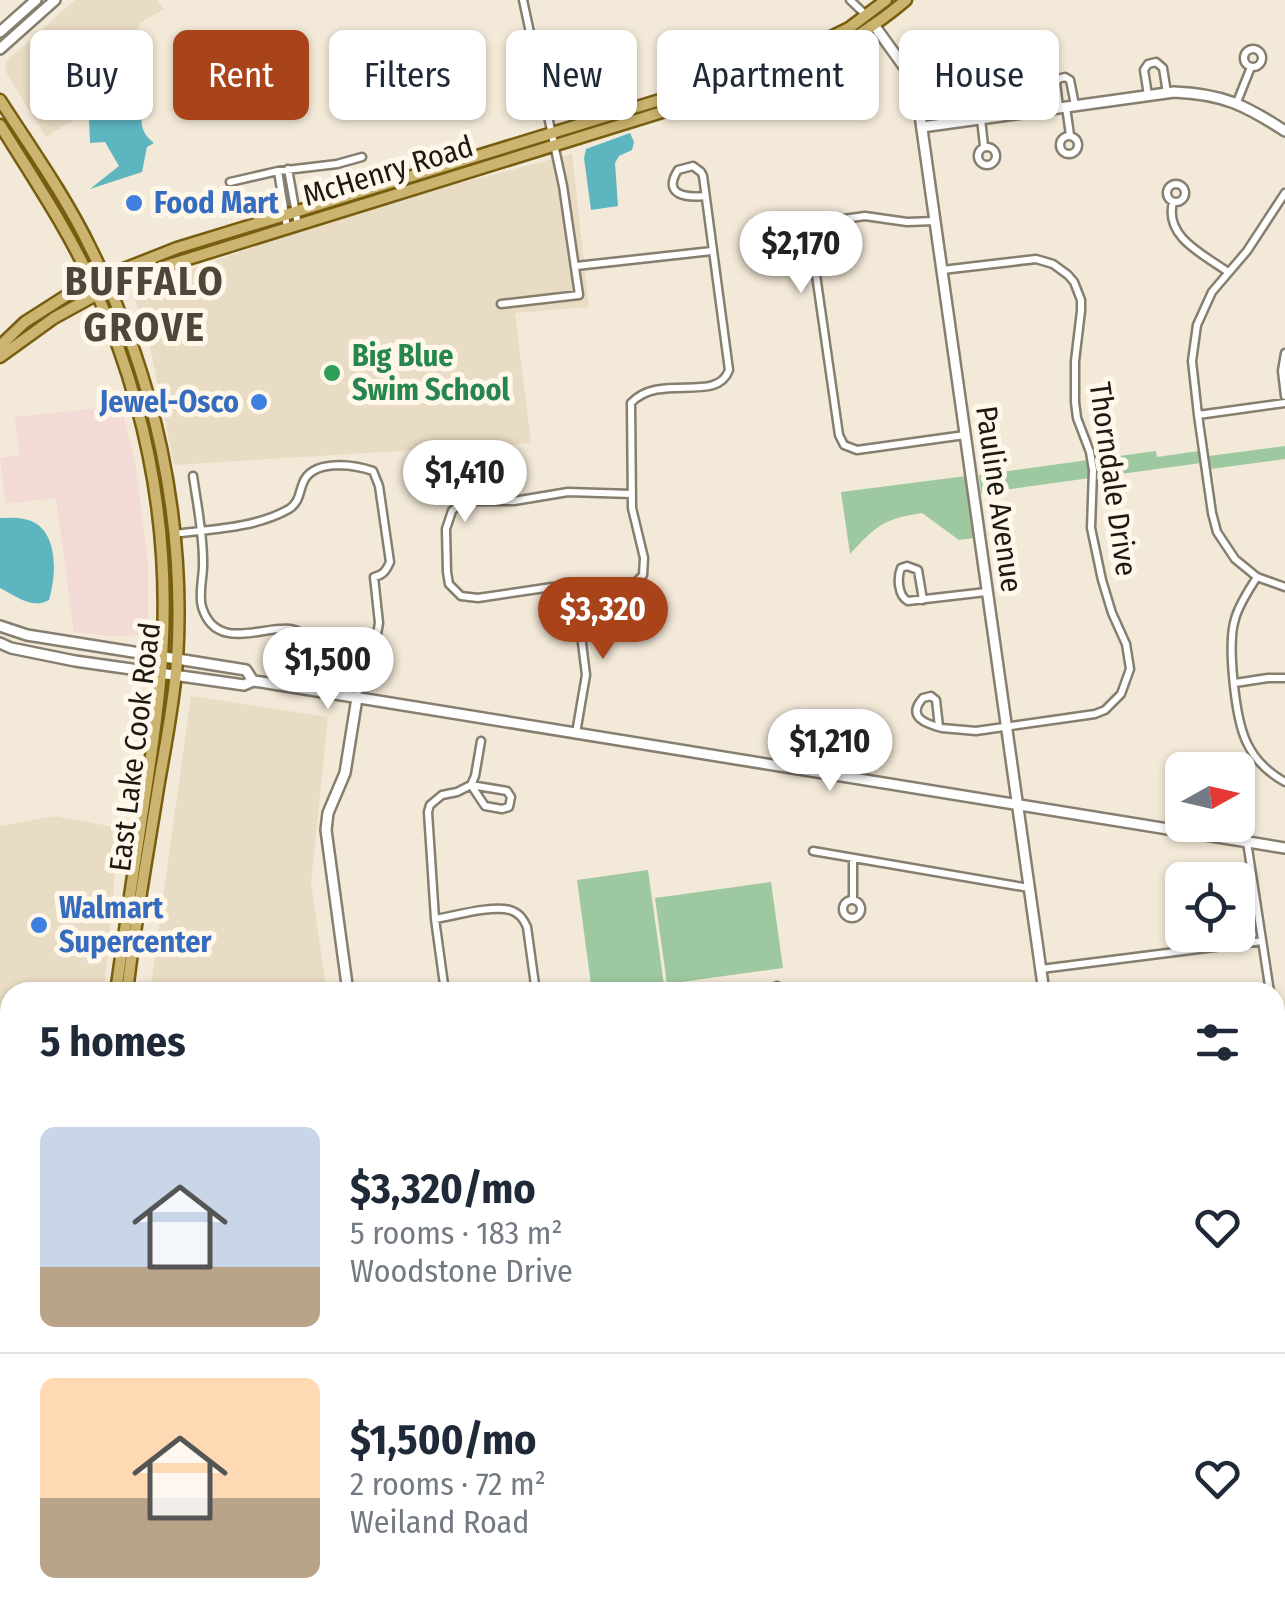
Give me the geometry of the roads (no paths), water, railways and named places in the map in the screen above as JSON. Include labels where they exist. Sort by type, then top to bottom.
[{"type":"main road","points":[[0,32],[36,0]]},
{"type":"main road","points":[[0,49],[55,0]]},
{"type":"main road","name":"McHenry Road","points":[[0,346],[25,322],[105,276],[284,214],[774,65],[828,40],[886,0]]},
{"type":"main road","name":"McHenry Road","points":[[0,357],[54,318],[156,268],[788,73],[832,52],[906,0]]},
{"type":"main road","name":"Pauline Avenue","points":[[874,25],[910,76],[918,101],[1043,982]]},
{"type":"main road","points":[[1059,107],[1167,93],[1205,93],[1237,102],[1285,130]]},
{"type":"main road","name":"East Lake Cook Road","points":[[0,100],[105,276],[140,365],[167,475],[174,534],[176,676],[129,982]]},
{"type":"main road","points":[[922,127],[974,120]]},
{"type":"main road","name":"East Lake Cook Road","points":[[0,125],[58,218],[98,294],[136,398],[154,481],[162,552],[159,704],[117,982]]},
{"type":"main road","points":[[0,626],[27,635],[246,670],[253,681]]},
{"type":"main road","points":[[0,643],[75,661],[244,685],[253,681],[1165,828]]},
{"type":"main road","points":[[347,982],[326,830],[328,812],[346,773],[357,698]]},
{"type":"main road","points":[[1247,842],[1285,848]]},
{"type":"street","points":[[501,304],[579,295],[554,146],[523,0]]},
{"type":"street","points":[[850,0],[874,25]]},
{"type":"street","points":[[1148,96],[1144,70],[1156,62],[1162,68],[1167,93]]},
{"type":"street","points":[[1237,102],[1251,67]]},
{"type":"street","points":[[1067,106],[1070,135]]},
{"type":"street","points":[[982,120],[984,146]]},
{"type":"street","points":[[230,182],[362,157]]},
{"type":"street","points":[[632,494],[557,492],[514,501],[459,504],[452,510],[446,528],[449,584],[461,596],[478,598],[552,586],[622,589],[632,586],[643,575],[644,558],[632,494],[632,403],[640,394],[653,389],[719,385],[730,370],[712,251],[705,196],[702,176],[692,166],[682,167],[674,174],[678,194],[688,198],[705,196]]},
{"type":"street","points":[[288,170],[296,211],[293,226]]},
{"type":"street","points":[[278,171],[284,214],[293,226]]},
{"type":"street","points":[[1285,192],[1203,310],[1193,343],[1192,374],[1218,532],[1235,560],[1257,577],[1285,587]]},
{"type":"street","points":[[1173,202],[1171,220],[1179,236],[1228,272]]},
{"type":"street","points":[[936,221],[907,222],[865,216],[822,222],[812,232],[812,247],[839,435],[844,445],[857,450],[965,435]]},
{"type":"street","points":[[576,266],[712,251]]},
{"type":"street","name":"Thorndale Drive","points":[[939,727],[976,731],[1105,710],[1121,694],[1130,670],[1126,644],[1102,580],[1091,528],[1093,467],[1075,402],[1075,361],[1082,311],[1075,285],[1053,264],[1036,258],[942,270]]},
{"type":"street","points":[[1198,415],[1285,400],[1285,354]]},
{"type":"street","points":[[174,534],[259,522],[293,507],[311,470],[359,466],[373,471],[379,486],[390,562],[386,571],[374,577],[378,634],[363,652],[357,698]]},
{"type":"street","points":[[193,476],[204,566],[200,600],[211,622],[242,636],[289,629],[320,642],[354,646],[363,652]]},
{"type":"street","points":[[923,600],[918,570],[901,568],[901,594],[908,601],[923,600],[986,592]]},
{"type":"street","points":[[1257,577],[1234,622],[1234,683],[1246,743],[1266,768],[1285,782]]},
{"type":"street","points":[[576,733],[586,675],[579,619],[581,587]]},
{"type":"street","points":[[1234,683],[1285,678]]},
{"type":"street","points":[[932,696],[936,700],[939,727],[924,724],[919,717],[918,705],[923,698],[932,696]]},
{"type":"street","points":[[471,785],[481,741]]},
{"type":"street","points":[[444,982],[435,919],[430,805],[442,795],[471,785],[506,791],[512,797],[502,809],[485,806],[471,785]]},
{"type":"street","points":[[1247,842],[1268,982]]},
{"type":"street","points":[[813,852],[1029,888]]},
{"type":"street","points":[[853,858],[853,900]]},
{"type":"street","points":[[435,919],[514,911],[527,926],[535,982]]},
{"type":"street","points":[[1041,969],[1262,942]]},
{"type":"water","points":[[89,120],[142,120],[142,127],[154,143],[147,147],[142,172],[90,189],[119,166],[105,142],[90,143]]},
{"type":"water","points":[[630,133],[632,150],[619,156],[615,163],[618,206],[591,210],[586,149]]},
{"type":"water","points":[[0,518],[24,519],[44,531],[54,565],[49,600],[30,602],[0,588]]},
{"type":"place","name":"Food Mart","points":[[134,203]]},
{"type":"place","name":"Big Blue Swim School","points":[[332,373]]},
{"type":"place","name":"Jewel-Osco","points":[[259,402]]},
{"type":"place","name":"Walmart Supercenter","points":[[39,925]]},
{"type":"district","name":"BUFFALO GROVE","points":[[145,305]]}]
